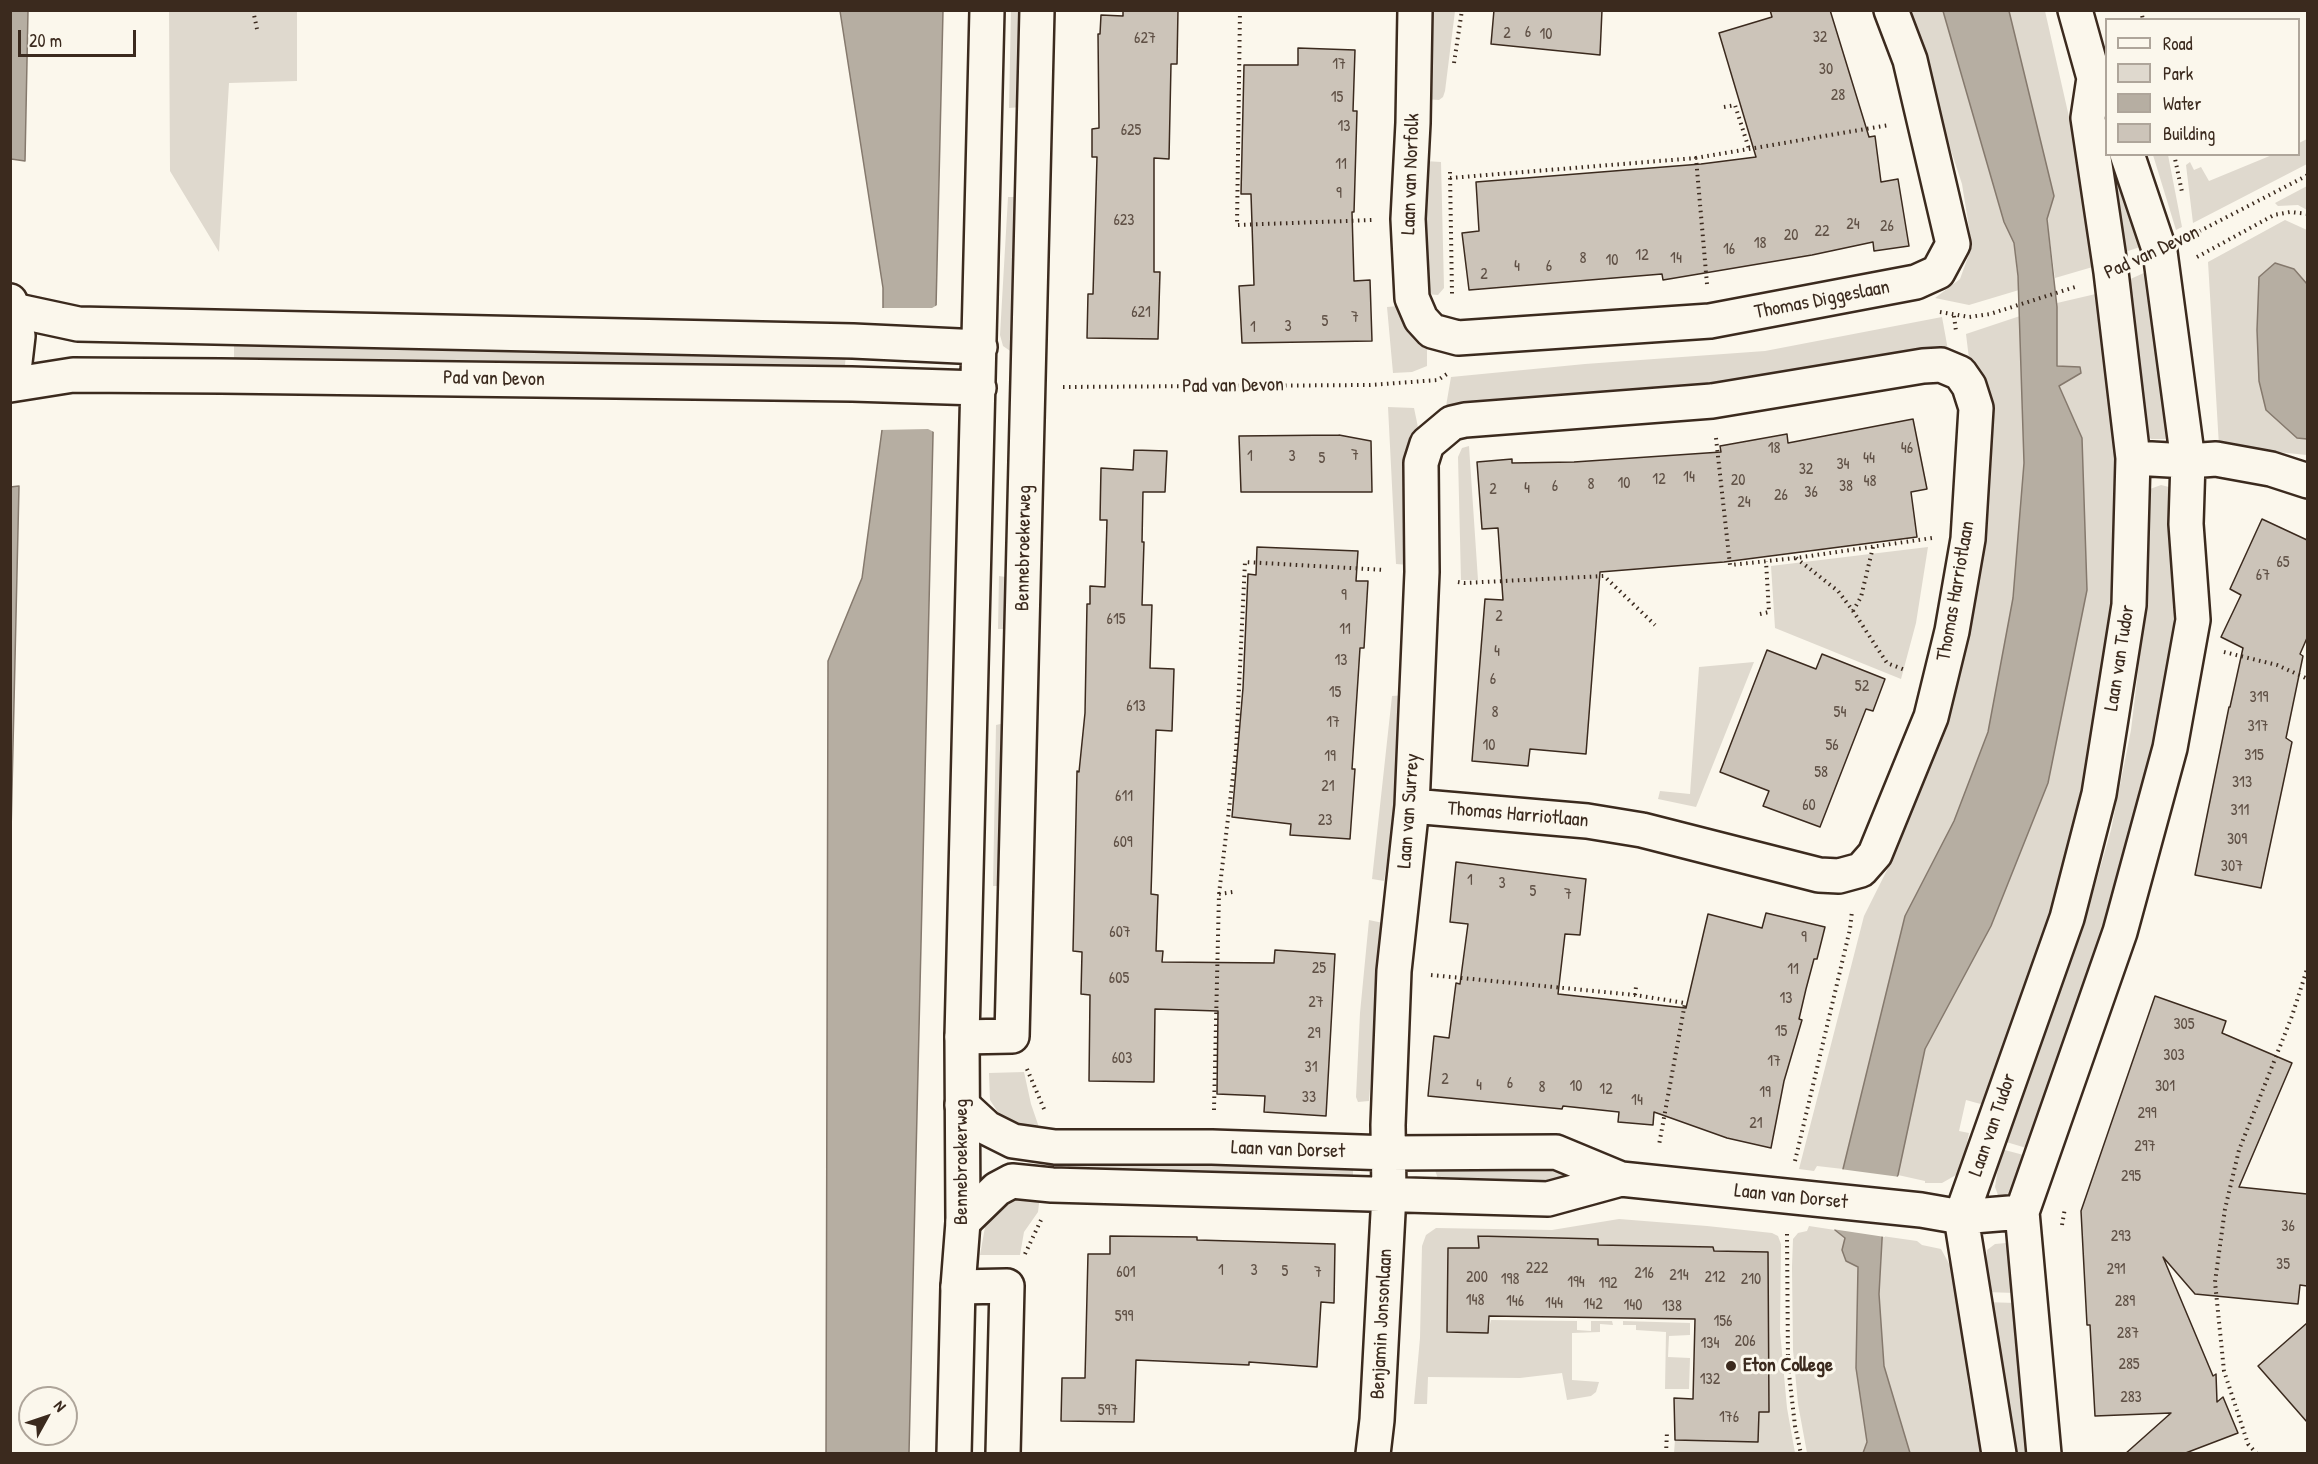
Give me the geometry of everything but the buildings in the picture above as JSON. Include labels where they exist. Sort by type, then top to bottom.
[{"type":"street","name":"Bennebroekerweg","points":[[954,1454],[958,1287],[963,1222],[965,388],[987,10]]},
{"type":"street","name":"Bennebroekerweg","points":[[963,1037],[1012,1036],[1037,10]]},
{"type":"street","name":"Laan van Norfolk","points":[[1415,10],[1408,219],[1412,298],[1421,319],[1445,335]]},
{"type":"street","name":"Thomas Diggeslaan","points":[[1445,335],[1710,321],[1916,282],[1938,272],[1953,244],[1910,60],[1891,10]]},
{"type":"street","name":"Laan van Tudor","points":[[1999,1454],[1961,1217],[2067,918],[2099,794],[2129,604],[2133,458],[2099,278],[2088,118],[2100,89],[2075,10]]},
{"type":"street","points":[[2044,1454],[2022,1212],[2120,932],[2170,748],[2193,620],[2186,524],[2188,461],[2160,252],[2128,156]]},
{"type":"street","points":[[10,374],[15,362],[18,336],[12,307],[78,324],[966,346]]},
{"type":"street","name":"Thomas Harriotlaan","points":[[1412,806],[1587,820],[1651,832],[1819,875],[1848,875],[1861,870],[1875,854],[1931,717],[1952,631],[1968,539],[1976,408],[1969,386],[1960,373],[1941,365],[1923,366],[1712,401],[1465,420],[1452,423],[1437,433]]},
{"type":"street","name":"Pad van Devon","points":[[10,385],[73,375],[852,384],[965,388]]},
{"type":"street","name":"Laan van Surrey","points":[[1389,1194],[1388,1125],[1394,971],[1412,806],[1422,572],[1421,463],[1427,444],[1437,433]]},
{"type":"street","points":[[2133,458],[2188,461],[2216,459],[2271,469],[2307,481]]},
{"type":"street","name":"Laan van Dorset","points":[[962,1105],[987,1128],[1013,1141],[1055,1147],[1212,1147],[1390,1153],[1556,1152],[1637,1180],[1921,1210],[1961,1217]]},
{"type":"street","name":"Laan van Dorset","points":[[963,1222],[997,1189],[1012,1181],[1052,1185],[1548,1199],[1637,1180]]},
{"type":"street","name":"Benjamin Jonsonlaan","points":[[1373,1454],[1377,1419],[1389,1194]]},
{"type":"street","points":[[1961,1217],[2022,1212]]},
{"type":"street","points":[[958,1287],[1007,1286],[1003,1454]]},
{"type":"path","points":[[253,10],[257,29]]},
{"type":"path","points":[[1240,10],[1237,225],[1408,219]]},
{"type":"path","points":[[1454,69],[1462,10]]},
{"type":"path","points":[[1724,107],[1735,105],[1749,149]]},
{"type":"path","points":[[1450,178],[1695,159],[1924,119]]},
{"type":"path","points":[[1695,159],[1710,321]]},
{"type":"path","points":[[1445,335],[1452,296],[1450,167]]},
{"type":"path","name":"Pad van Devon","points":[[2160,252],[2307,175]]},
{"type":"path","points":[[2193,259],[2274,215],[2290,212],[2307,214]]},
{"type":"path","name":"Pad van Devon","points":[[1990,314],[2099,278]]},
{"type":"path","name":"Pad van Devon","points":[[1028,388],[1370,384],[1438,380]]},
{"type":"path","points":[[1712,401],[1730,565],[1934,538],[1968,539]]},
{"type":"path","points":[[1853,610],[1861,597],[1873,547]]},
{"type":"path","points":[[1796,558],[1838,591],[1887,663],[1939,683]]},
{"type":"path","points":[[1760,614],[1769,612],[1766,561]]},
{"type":"path","points":[[1212,1147],[1219,894],[1236,751],[1245,562],[1422,572],[1464,584],[1604,576],[1655,625]]},
{"type":"path","points":[[2214,650],[2277,665],[2307,679]]},
{"type":"path","points":[[1801,1454],[1795,1426],[1788,1365],[1799,1198],[1850,929],[1853,899],[1848,875]]},
{"type":"path","points":[[1219,894],[1233,892]]},
{"type":"path","points":[[1841,909],[1852,912]]},
{"type":"path","points":[[2257,1454],[2248,1444],[2224,1371],[2215,1282],[2225,1209],[2239,1150],[2285,1036],[2307,966]]},
{"type":"path","points":[[1394,971],[1635,995],[1685,1003],[1637,1180]]},
{"type":"path","points":[[1635,995],[1636,987]]},
{"type":"path","points":[[2061,1234],[2066,1203]]},
{"type":"path","points":[[1666,1454],[1667,1432]]},
{"type":"green space","points":[[169,11],[297,11],[297,81],[229,83],[219,252],[170,171]]},
{"type":"green space","points":[[1011,11],[1025,11],[1022,107],[1009,108]]},
{"type":"green space","points":[[1429,11],[1455,11],[1445,91],[1439,100],[1424,99]]},
{"type":"green space","points":[[1905,11],[1943,11],[2004,222],[2014,243],[2019,290],[1969,305],[1935,298],[1960,279],[1972,246],[1962,184]]},
{"type":"green space","points":[[2009,11],[2045,11],[2074,139],[2096,266],[2055,278],[2047,219],[2054,196]]},
{"type":"green space","points":[[2307,139],[2307,164],[2193,223],[2186,165],[2190,162],[2194,170],[2201,167],[2209,181],[2270,156],[2300,156],[2300,142]]},
{"type":"green space","points":[[2106,156],[2113,156],[2140,247],[2122,253]]},
{"type":"green space","points":[[2153,156],[2168,156],[2182,227],[2176,230]]},
{"type":"green space","points":[[1425,161],[1441,162],[1444,288],[1438,295],[1426,294]]},
{"type":"green space","points":[[2307,186],[2307,210],[2298,205],[2278,206],[2275,203]]},
{"type":"green space","points":[[1008,197],[1020,197],[1016,355],[1003,346],[1000,335]]},
{"type":"green space","points":[[2285,220],[2307,230],[2307,284],[2294,269],[2275,263],[2259,277],[2257,330],[2259,381],[2297,438],[2307,439],[2307,455],[2219,446],[2208,262]]},
{"type":"green space","points":[[2146,272],[2174,429],[2166,439],[2151,439],[2142,430],[2126,281]]},
{"type":"green space","points":[[2100,293],[2121,434],[2121,595],[2060,910],[1988,1106],[1966,1100],[1959,1131],[1969,1133],[1962,1166],[1956,1175],[1942,1183],[1925,1183],[1925,1181],[1898,1175],[1925,1049],[1991,926],[2048,783],[2087,590],[2082,438],[2059,385],[2057,303]]},
{"type":"green space","points":[[1398,306],[1412,333],[1427,343],[1427,366],[1412,372],[1393,373],[1387,307]]},
{"type":"green space","points":[[2020,316],[2024,463],[2013,598],[1988,732],[1954,821],[1905,916],[1843,1169],[1817,1166],[1814,1171],[1799,1169],[1864,916],[1899,846],[1943,719],[1976,578],[1991,455],[1986,388],[1970,367],[1966,334]]},
{"type":"green space","points":[[1942,317],[1948,350],[1694,387],[1445,412],[1451,377],[1585,364],[1765,351]]},
{"type":"green space","points":[[234,337],[846,354],[844,376],[234,363]]},
{"type":"green space","points":[[1388,407],[1414,408],[1419,432],[1409,565],[1396,564]]},
{"type":"green space","points":[[1469,446],[1478,580],[1461,580],[1458,457],[1462,448]]},
{"type":"green space","points":[[2161,485],[2169,487],[2176,496],[2172,676],[2146,814],[2033,1150],[2003,1141],[2046,1012],[2088,910],[2111,830],[2131,730],[2145,613],[2145,498],[2150,489]]},
{"type":"green space","points":[[1928,547],[1916,623],[1901,679],[1775,628],[1771,566]]},
{"type":"green space","points":[[999,576],[1012,578],[1011,629],[998,629]]},
{"type":"green space","points":[[1754,662],[1696,807],[1658,799],[1660,791],[1690,794],[1699,667]]},
{"type":"green space","points":[[1406,695],[1400,773],[1384,881],[1372,879],[1392,696]]},
{"type":"green space","points":[[1009,722],[1006,886],[993,886],[996,725]]},
{"type":"green space","points":[[1369,920],[1383,923],[1369,1101],[1358,1102],[1356,1097],[1360,1013]]},
{"type":"green space","points":[[1024,1072],[1031,1104],[1043,1139],[1005,1123],[990,1100],[989,1073]]},
{"type":"green space","points":[[2001,1149],[2031,1157],[2023,1193],[2006,1199],[1998,1195],[1995,1187]]},
{"type":"green space","points":[[1353,1159],[1353,1187],[1068,1174],[1067,1160]]},
{"type":"green space","points":[[1444,1161],[1540,1163],[1582,1174],[1547,1188],[1438,1179],[1435,1170]]},
{"type":"green space","points":[[1040,1196],[1038,1212],[1024,1232],[1020,1255],[980,1255],[985,1227],[1000,1209],[1018,1197]]},
{"type":"green space","points":[[1619,1219],[1707,1226],[1772,1233],[1778,1236],[1781,1244],[1780,1331],[1787,1408],[1795,1453],[1674,1453],[1675,1440],[1758,1442],[1759,1412],[1769,1412],[1768,1252],[1714,1251],[1713,1247],[1598,1245],[1597,1239],[1478,1236],[1479,1248],[1449,1248],[1447,1332],[1488,1333],[1491,1320],[1577,1321],[1577,1330],[1591,1331],[1591,1321],[1612,1321],[1613,1325],[1600,1324],[1600,1332],[1572,1333],[1572,1380],[1599,1382],[1596,1392],[1591,1396],[1567,1400],[1562,1373],[1520,1378],[1428,1377],[1427,1404],[1414,1404],[1420,1338],[1422,1246],[1426,1235],[1436,1228],[1552,1230]]},
{"type":"green space","points":[[1809,1226],[1835,1230],[1845,1238],[1858,1267],[1856,1368],[1867,1442],[1863,1453],[1807,1453],[1798,1404],[1793,1350],[1792,1267],[1793,1239],[1798,1233],[1807,1231]]},
{"type":"green space","points":[[1882,1236],[1917,1241],[1922,1245],[1941,1249],[1958,1280],[1968,1384],[1983,1453],[1910,1453],[1884,1366],[1879,1294]]},
{"type":"green space","points":[[2006,1243],[2016,1251],[2015,1293],[1985,1292],[1987,1250],[1995,1244]]},
{"type":"green space","points":[[1985,1302],[2015,1303],[2014,1334],[2028,1453],[2006,1453]]},
{"type":"green space","points":[[1623,1321],[1690,1323],[1690,1335],[1669,1336],[1668,1357],[1690,1358],[1689,1389],[1665,1389],[1666,1332],[1636,1330],[1636,1325],[1623,1325]]},
{"type":"water","points":[[11,10],[28,11],[25,161],[11,159]]},
{"type":"water","points":[[840,11],[943,11],[909,1453],[826,1454],[828,661],[862,578],[882,430],[883,288]]},
{"type":"water","points":[[1943,11],[2009,11],[2054,196],[2047,219],[2057,307],[2057,366],[2080,367],[2081,373],[2059,386],[2082,438],[2087,590],[2048,783],[1991,926],[1925,1049],[1898,1175],[1884,1204],[1879,1294],[1884,1366],[1910,1453],[1863,1453],[1867,1442],[1856,1368],[1858,1267],[1846,1261],[1842,1250],[1845,1238],[1835,1230],[1843,1169],[1905,916],[1954,821],[1988,732],[2013,598],[2024,463],[2018,276],[2014,243],[2004,222]]},
{"type":"water","points":[[2275,263],[2294,269],[2307,284],[2307,439],[2297,438],[2266,410],[2259,381],[2257,330],[2259,277]]},
{"type":"water","points":[[19,486],[11,833],[10,487]]},
{"type":"pier","points":[[939,304],[936,433],[928,429],[879,430],[880,308],[932,308]]},
{"type":"pier","points":[[1840,1169],[1900,1177],[1887,1205],[1885,1237],[1832,1229]]},
{"type":"place","name":"Eton College","points":[[1731,1366]]}]
